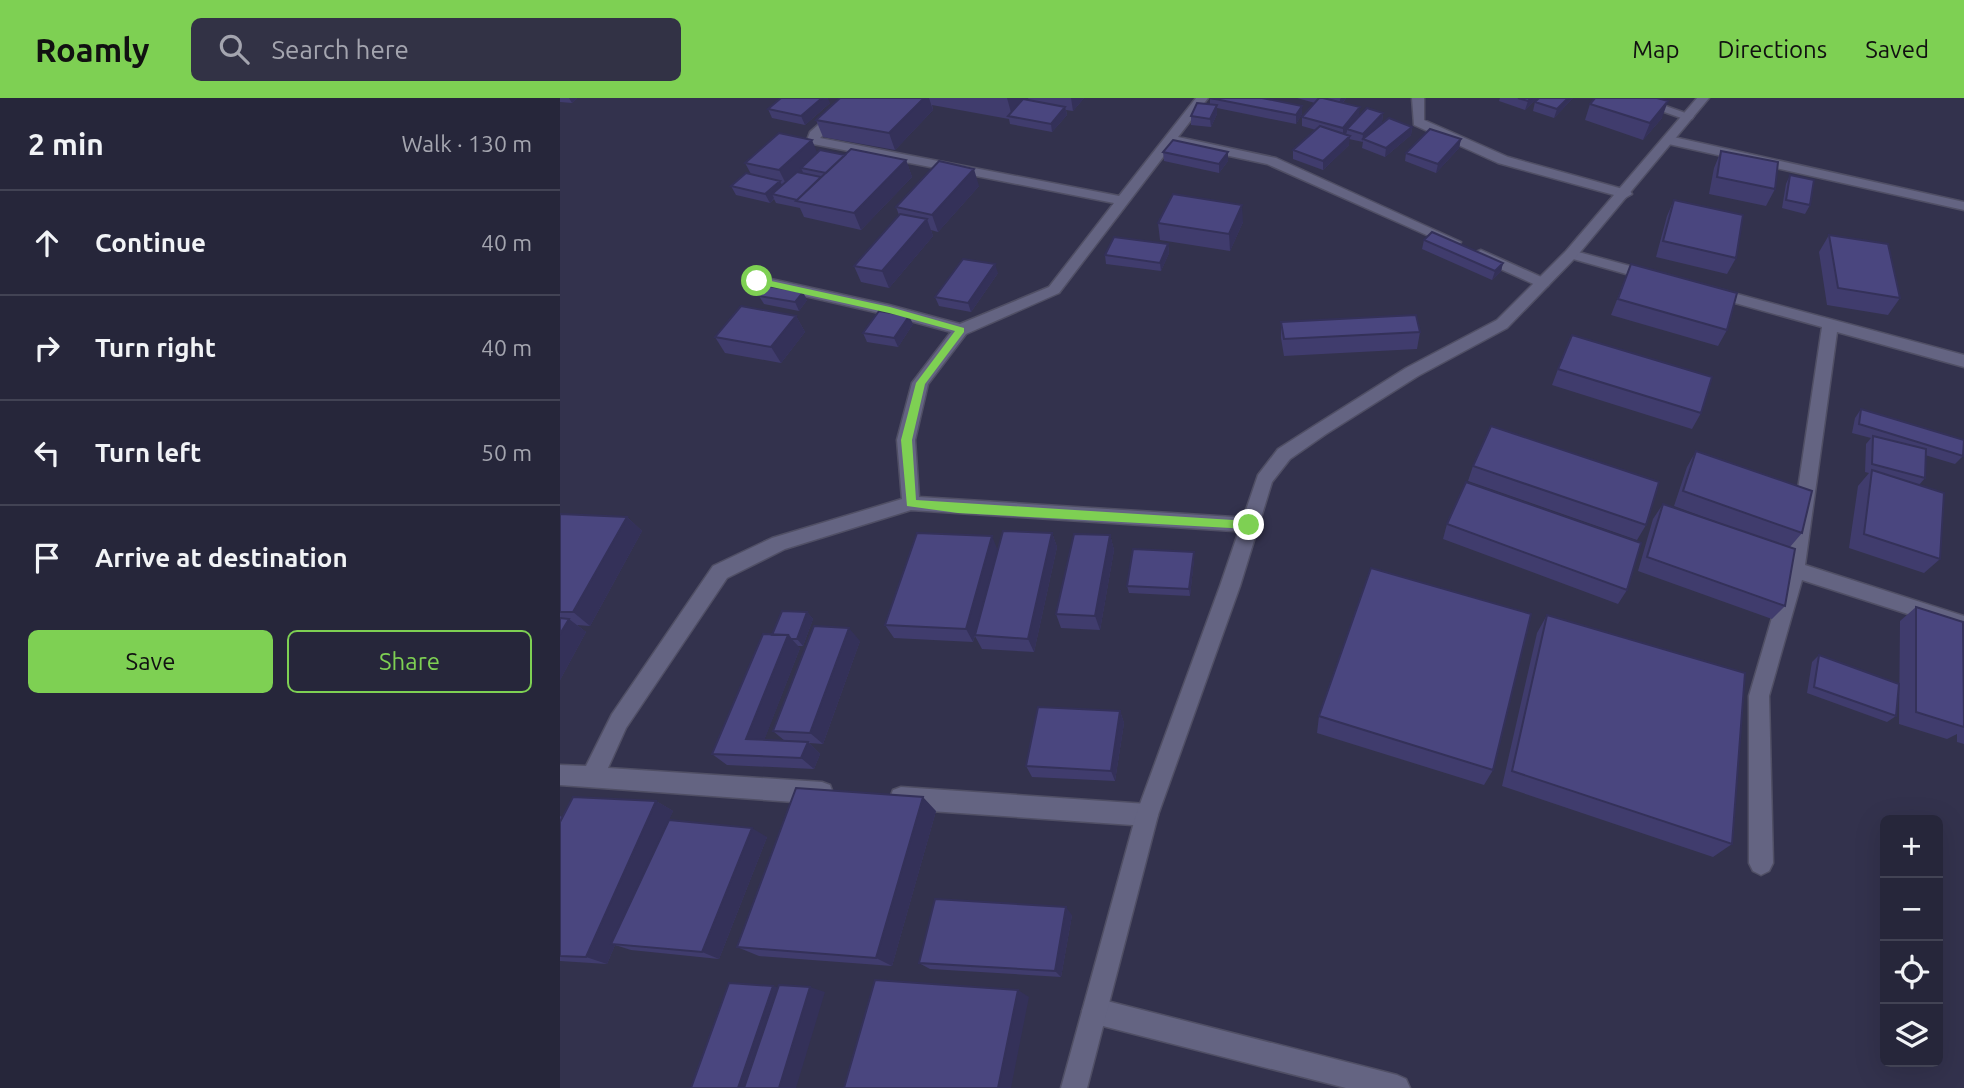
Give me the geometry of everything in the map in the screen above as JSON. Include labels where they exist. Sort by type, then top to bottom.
[{"type":"street","points":[[856,98],[814,135],[813,140],[1123,201]]},
{"type":"street","points":[[911,503],[906,440],[920,383],[961,330],[1054,289],[1202,98]]},
{"type":"street","points":[[1418,98],[1418,122],[1503,160],[1625,194]]},
{"type":"street","points":[[1631,98],[1688,116]]},
{"type":"street","points":[[1074,1088],[1147,815],[1230,586],[1264,480],[1284,454],[1412,372],[1502,324],[1572,254],[1703,98]]},
{"type":"street","points":[[1170,139],[1271,161],[1543,283]]},
{"type":"street","points":[[1669,140],[1964,206]]},
{"type":"street","points":[[1572,254],[1662,279]]},
{"type":"street","points":[[757,281],[890,310],[961,330]]},
{"type":"street","points":[[1701,290],[1964,361]]},
{"type":"street","points":[[1761,863],[1759,696],[1795,570],[1830,326]]},
{"type":"street","points":[[592,777],[619,721],[720,572],[779,543],[911,503],[1249,525]]},
{"type":"street","points":[[1795,570],[1964,624]]},
{"type":"street","points":[[560,775],[842,794]]},
{"type":"street","points":[[883,797],[1147,815]]},
{"type":"street","points":[[1095,1011],[1397,1088]]},
{"type":"building","points":[[781,98],[822,98],[801,116],[768,109]]},
{"type":"building","points":[[840,98],[924,98],[889,133],[816,120]]},
{"type":"building","points":[[1210,98],[1262,98],[1302,106],[1296,115]]},
{"type":"building","points":[[1319,98],[1360,107],[1343,128],[1302,117]]},
{"type":"building","points":[[1539,98],[1568,98],[1557,109],[1535,102]]},
{"type":"building","points":[[1595,98],[1657,98],[1668,101],[1650,123],[1590,104]]},
{"type":"building","points":[[1023,99],[1065,107],[1051,124],[1008,116]]},
{"type":"building","points":[[1197,103],[1217,105],[1210,119],[1191,116]]},
{"type":"building","points":[[1367,108],[1383,113],[1363,134],[1347,129]]},
{"type":"building","points":[[1389,118],[1412,127],[1386,148],[1363,139]]},
{"type":"building","points":[[1320,126],[1350,136],[1323,161],[1293,150]]},
{"type":"building","points":[[1430,129],[1461,139],[1438,164],[1406,153]]},
{"type":"building","points":[[779,133],[812,140],[779,170],[745,163]]},
{"type":"building","points":[[1173,140],[1228,152],[1219,164],[1163,152]]},
{"type":"building","points":[[851,149],[906,160],[854,213],[796,201]]},
{"type":"building","points":[[820,150],[845,155],[826,173],[801,168]]},
{"type":"building","points":[[1721,151],[1778,162],[1775,189],[1717,177]]},
{"type":"building","points":[[939,161],[974,169],[932,215],[896,207]]},
{"type":"building","points":[[797,172],[821,177],[797,200],[772,194]]},
{"type":"building","points":[[746,173],[780,181],[765,194],[731,186]]},
{"type":"building","points":[[1790,175],[1814,180],[1810,205],[1786,200]]},
{"type":"building","points":[[1173,194],[1242,205],[1229,234],[1158,223]]},
{"type":"building","points":[[1674,200],[1743,215],[1736,258],[1663,241]]},
{"type":"building","points":[[900,214],[927,219],[882,271],[854,266]]},
{"type":"building","points":[[1432,232],[1503,263],[1495,271],[1424,240]]},
{"type":"building","points":[[1829,235],[1888,244],[1900,298],[1838,288]]},
{"type":"building","points":[[1114,237],[1168,244],[1160,263],[1105,255]]},
{"type":"building","points":[[963,259],[995,264],[968,303],[935,297]]},
{"type":"building","points":[[1631,264],[1737,293],[1727,330],[1618,299]]},
{"type":"building","points":[[768,286],[803,292],[795,302],[759,296]]},
{"type":"building","points":[[741,306],[796,316],[771,347],[715,337]]},
{"type":"building","points":[[879,311],[909,316],[894,338],[863,333]]},
{"type":"building","points":[[1416,315],[1420,332],[1284,339],[1281,322]]},
{"type":"building","points":[[1572,335],[1712,377],[1701,413],[1558,369]]},
{"type":"building","points":[[1861,409],[1964,440],[1963,456],[1859,424]]},
{"type":"building","points":[[1491,426],[1659,482],[1646,525],[1473,466]]},
{"type":"building","points":[[1873,436],[1926,449],[1925,478],[1872,464]]},
{"type":"building","points":[[1696,451],[1812,491],[1802,533],[1683,491]]},
{"type":"building","points":[[1872,470],[1944,493],[1940,559],[1864,534]]},
{"type":"building","points":[[1466,482],[1641,543],[1627,590],[1447,524]]},
{"type":"building","points":[[1663,504],[1795,549],[1785,606],[1647,557]]},
{"type":"building","points":[[560,514],[627,517],[573,612],[560,612]]},
{"type":"building","points":[[1003,531],[1052,533],[1028,639],[975,635]]},
{"type":"building","points":[[917,533],[992,536],[966,629],[885,625]]},
{"type":"building","points":[[1074,534],[1110,535],[1095,616],[1056,614]]},
{"type":"building","points":[[1133,549],[1194,552],[1189,589],[1127,586]]},
{"type":"building","points":[[1371,568],[1531,614],[1493,770],[1319,716]]},
{"type":"building","points":[[1916,607],[1963,622],[1964,727],[1916,712]]},
{"type":"building","points":[[782,611],[807,612],[797,639],[791,639],[788,635],[772,635]]},
{"type":"building","points":[[1547,615],[1745,673],[1732,844],[1512,771]]},
{"type":"building","points":[[560,618],[569,619],[560,634]]},
{"type":"building","points":[[814,626],[849,628],[810,733],[773,731]]},
{"type":"building","points":[[763,634],[788,635],[746,739],[808,742],[801,758],[712,754]]},
{"type":"building","points":[[1819,655],[1899,684],[1896,716],[1814,687]]},
{"type":"building","points":[[1038,707],[1120,711],[1111,771],[1026,766]]},
{"type":"building","points":[[796,788],[923,797],[876,958],[737,947]]},
{"type":"building","points":[[573,797],[656,801],[586,957],[560,956],[560,822]]},
{"type":"building","points":[[669,820],[752,828],[702,952],[611,944]]},
{"type":"building","points":[[935,899],[1066,907],[1055,971],[919,963]]},
{"type":"building","points":[[875,980],[1018,990],[998,1088],[844,1088]]},
{"type":"building","points":[[729,983],[773,986],[738,1088],[691,1088]]},
{"type":"building","points":[[779,985],[810,987],[779,1088],[744,1088]]},
{"type":"route","points":[[757,281],[890,310],[961,330],[920,383],[906,440],[911,503],[1249,525]]}]
